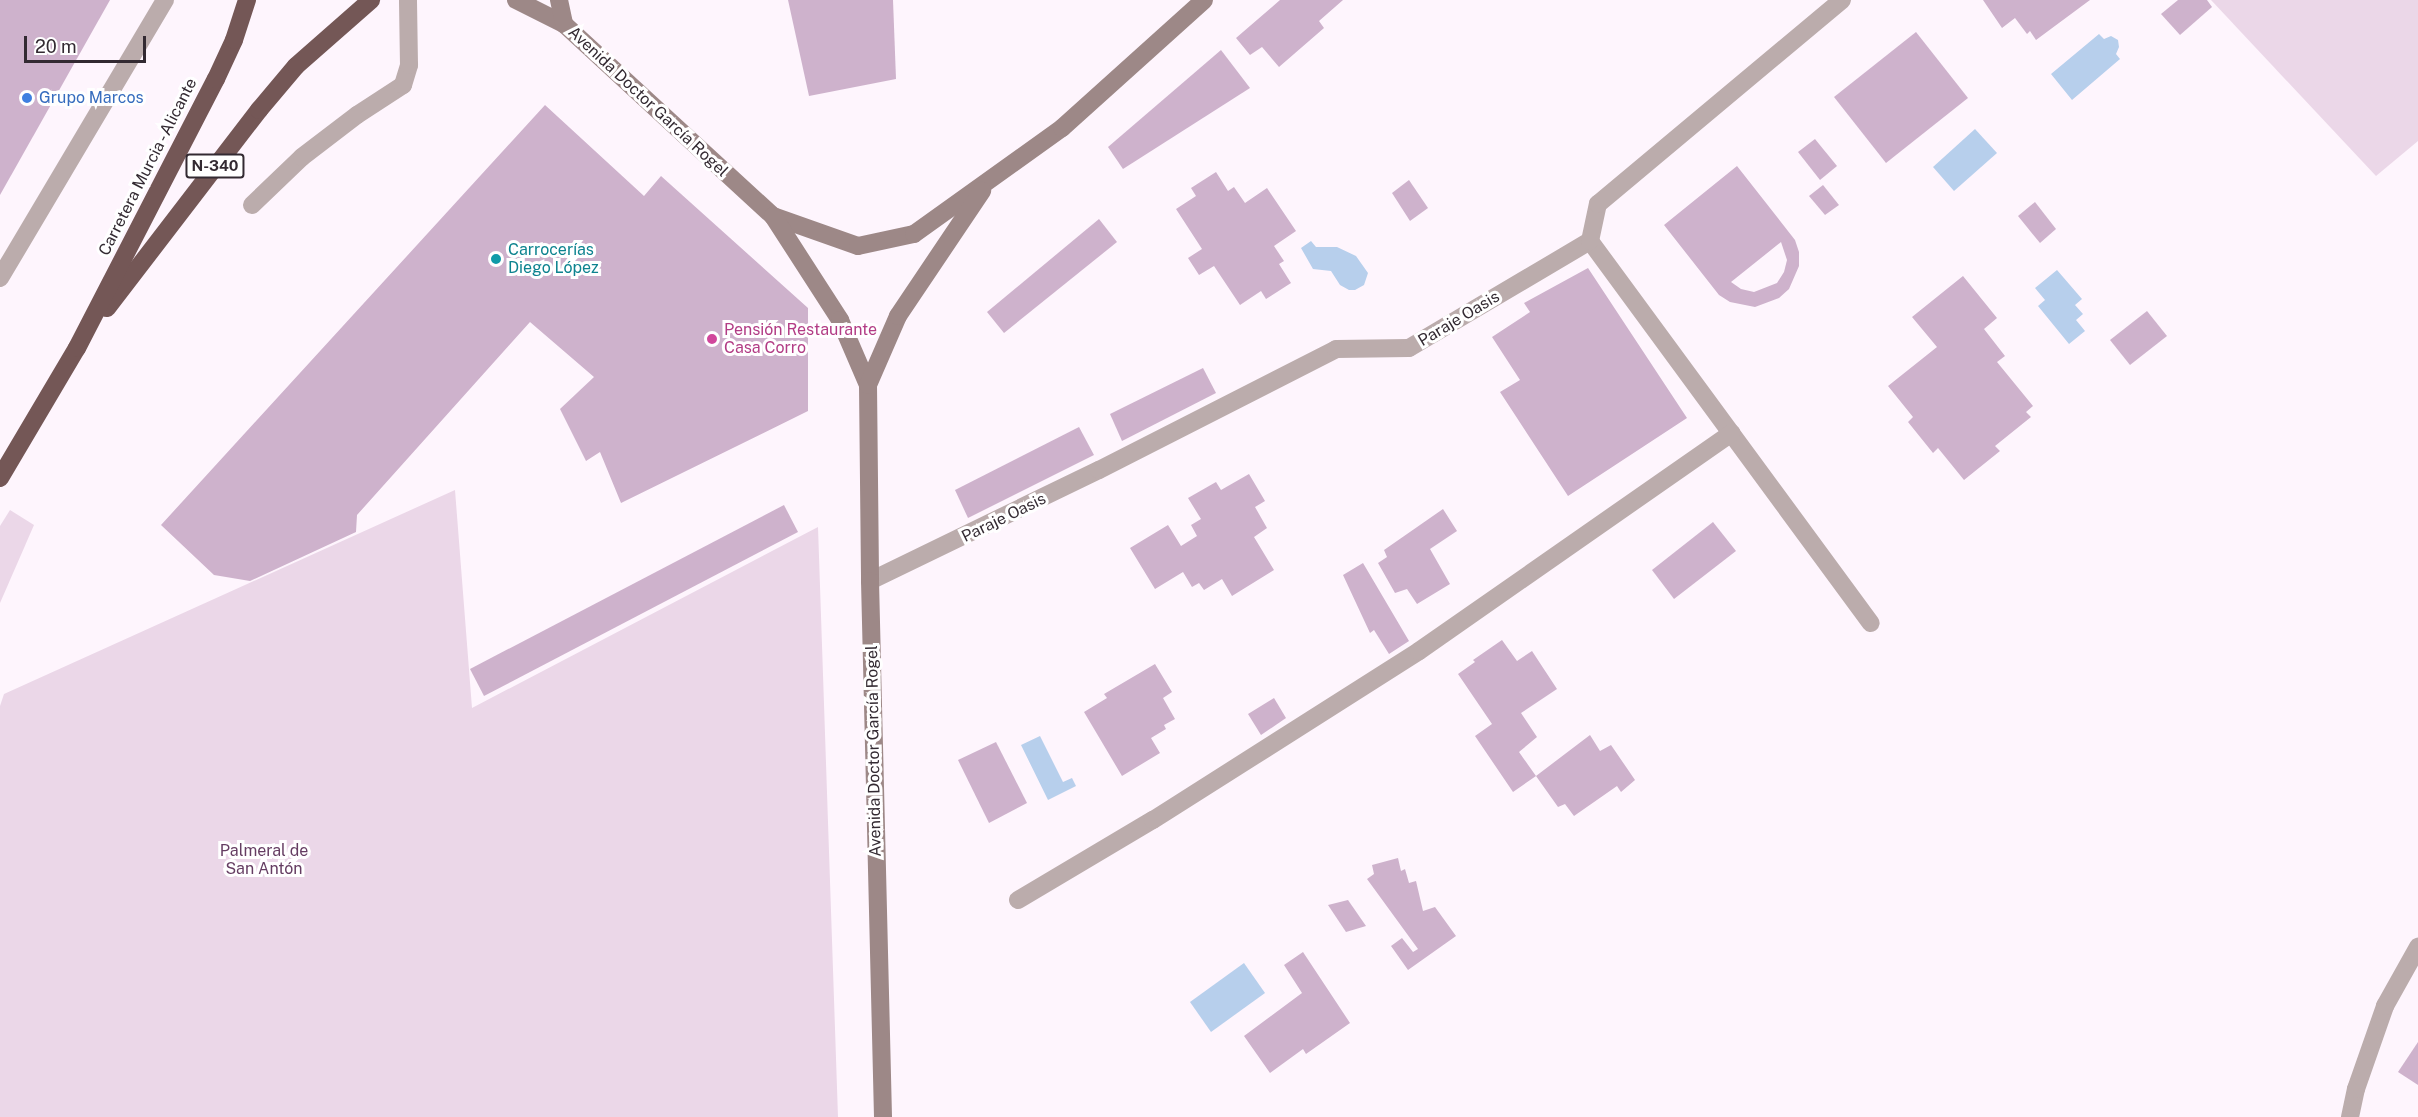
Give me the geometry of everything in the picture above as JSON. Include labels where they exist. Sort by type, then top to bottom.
[{"type":"highway","name":"Carretera Murcia - Alicante","points":[[0,478],[77,348],[216,79],[234,40],[247,0]]},
{"type":"highway","name":"Carretera Murcia - Alicante","points":[[77,348],[259,110],[296,66],[371,0]]},
{"type":"street","points":[[0,278],[165,0]]},
{"type":"street","points":[[252,205],[302,157],[357,115],[403,86],[409,65],[408,0]]},
{"type":"street","name":"Avenida Doctor García Rogel","points":[[516,0],[564,24],[773,216],[840,320],[868,385],[870,581],[883,1117]]},
{"type":"street","points":[[559,0],[564,24]]},
{"type":"street","points":[[989,180],[1062,128],[1204,0]]},
{"type":"street","points":[[1842,0],[1598,204],[1590,241],[1871,623]]},
{"type":"street","name":"Avenida Doctor García Rogel","points":[[773,216],[858,246],[914,234],[989,180]]},
{"type":"street","name":"Avenida Doctor García Rogel","points":[[868,385],[898,316],[989,180]]},
{"type":"street","name":"Paraje Oasis","points":[[870,581],[1099,470],[1336,349],[1408,348],[1590,241]]},
{"type":"street","points":[[1018,900],[1163,814],[1419,651],[1731,433]]},
{"type":"street","points":[[2350,1117],[2356,1089],[2385,1006],[2418,947]]},
{"type":"green space","points":[[2211,0],[2418,0],[2418,141],[2376,176]]},
{"type":"green space","name":"Palmeral de San Antón","points":[[455,490],[472,708],[818,527],[838,1117],[0,1117],[0,706],[4,694]]},
{"type":"green space","points":[[10,510],[34,525],[0,603],[0,526]]},
{"type":"water","points":[[2099,34],[2104,39],[2111,36],[2118,40],[2119,47],[2116,54],[2120,59],[2072,100],[2051,74]]},
{"type":"water","points":[[1975,129],[1997,153],[1954,191],[1933,167]]},
{"type":"water","points":[[1311,241],[1316,247],[1337,247],[1356,256],[1368,273],[1364,285],[1355,290],[1349,290],[1340,285],[1331,271],[1313,269],[1301,248]]},
{"type":"water","points":[[2057,270],[2082,299],[2075,305],[2083,314],[2076,320],[2085,331],[2069,344],[2038,306],[2045,300],[2035,288]]},
{"type":"water","points":[[1040,736],[1063,782],[1072,778],[1076,786],[1048,800],[1021,745]]},
{"type":"water","points":[[1244,963],[1265,993],[1211,1032],[1190,1002]]},
{"type":"building","name":"Grupo Marcos","points":[[0,0],[110,0],[0,195]]},
{"type":"building","points":[[788,0],[893,0],[896,79],[809,96]]},
{"type":"building","points":[[1280,0],[1343,0],[1319,21],[1324,28],[1279,67],[1262,47],[1250,55],[1236,38]]},
{"type":"building","points":[[1983,0],[2090,0],[2036,40],[2030,31],[2027,34],[2015,18],[2002,28]]},
{"type":"building","points":[[2178,0],[2207,0],[2212,7],[2180,35],[2161,14]]},
{"type":"building","points":[[1916,32],[1968,98],[1886,163],[1834,97]]},
{"type":"building","points":[[1221,50],[1250,88],[1123,169],[1108,147]]},
{"type":"building","points":[[545,105],[644,196],[661,176],[808,308],[808,411],[621,503],[600,452],[586,461],[560,409],[594,377],[530,322],[357,515],[356,532],[250,581],[214,575],[161,525]]},
{"type":"building","points":[[1815,139],[1837,166],[1820,180],[1798,152]]},
{"type":"building","points":[[1737,166],[1795,240],[1799,252],[1799,266],[1789,289],[1779,298],[1755,307],[1730,302],[1719,295],[1664,225]],"holes":[[[1781,242],[1787,260],[1784,272],[1777,283],[1754,292],[1741,289],[1731,282]]]},
{"type":"building","points":[[1216,172],[1228,191],[1234,187],[1245,203],[1267,188],[1296,231],[1274,246],[1284,261],[1279,264],[1291,283],[1266,299],[1261,291],[1240,305],[1214,266],[1199,275],[1188,258],[1202,249],[1176,209],[1196,196],[1191,188]]},
{"type":"building","points":[[1409,180],[1428,208],[1410,221],[1392,193]]},
{"type":"building","points":[[1823,185],[1839,205],[1825,215],[1809,196]]},
{"type":"building","points":[[2035,202],[2056,229],[2040,243],[2018,216]]},
{"type":"building","points":[[1099,219],[1117,242],[1004,333],[987,312]]},
{"type":"building","points":[[1588,268],[1687,418],[1568,496],[1500,392],[1520,380],[1492,337],[1530,312],[1524,303]]},
{"type":"building","points":[[1963,276],[1997,318],[1984,329],[2005,356],[1997,362],[2033,406],[2026,412],[2031,417],[1995,446],[2000,451],[1964,480],[1938,448],[1933,453],[1908,422],[1913,417],[1888,386],[1937,347],[1912,317]]},
{"type":"building","points":[[2147,311],[2167,336],[2130,365],[2110,340]]},
{"type":"building","points":[[1203,368],[1216,393],[1122,441],[1110,414]]},
{"type":"building","points":[[1079,427],[1094,455],[968,518],[955,490]]},
{"type":"building","points":[[1249,474],[1265,501],[1255,507],[1267,528],[1254,537],[1274,570],[1232,596],[1222,579],[1204,590],[1199,583],[1192,587],[1183,572],[1155,589],[1130,548],[1168,525],[1181,546],[1197,536],[1191,525],[1201,519],[1188,498],[1216,482],[1221,490]]},
{"type":"building","points":[[784,505],[798,532],[484,696],[470,669]]},
{"type":"building","points":[[1443,509],[1457,531],[1430,549],[1450,584],[1417,604],[1407,589],[1395,593],[1378,563],[1387,557],[1384,550]]},
{"type":"building","points":[[1713,522],[1736,551],[1674,599],[1652,570]]},
{"type":"building","points":[[1363,563],[1409,641],[1389,654],[1374,630],[1370,633],[1343,575]]},
{"type":"building","points":[[1502,640],[1517,661],[1532,651],[1557,689],[1521,713],[1537,737],[1519,752],[1536,776],[1513,792],[1475,736],[1492,724],[1458,674],[1475,662],[1473,660]]},
{"type":"building","points":[[1155,664],[1172,692],[1163,698],[1175,719],[1164,725],[1166,729],[1151,738],[1160,753],[1122,776],[1084,712],[1107,698],[1104,694]]},
{"type":"building","points":[[1274,698],[1286,718],[1261,735],[1248,714]]},
{"type":"building","points":[[1590,735],[1600,751],[1611,745],[1635,780],[1621,792],[1617,786],[1574,816],[1565,804],[1558,807],[1536,776]]},
{"type":"building","points":[[996,742],[1027,803],[989,823],[958,760]]},
{"type":"building","points":[[1398,858],[1401,871],[1405,869],[1409,883],[1416,881],[1423,911],[1435,907],[1456,936],[1408,970],[1391,946],[1402,938],[1413,952],[1418,949],[1367,879],[1374,874],[1372,865]]},
{"type":"building","points":[[1348,900],[1366,926],[1346,932],[1328,905]]},
{"type":"building","points":[[1303,952],[1350,1023],[1306,1054],[1303,1049],[1270,1073],[1244,1036],[1302,993],[1284,965]]},
{"type":"building","points":[[2418,1042],[2418,1085],[2398,1072]]},
{"type":"place","name":"Grupo Marcos","points":[[27,98]]},
{"type":"place","name":"Carrocerías Diego López","points":[[496,259]]},
{"type":"place","name":"Pensión Restaurante Casa Corro","points":[[712,339]]}]
